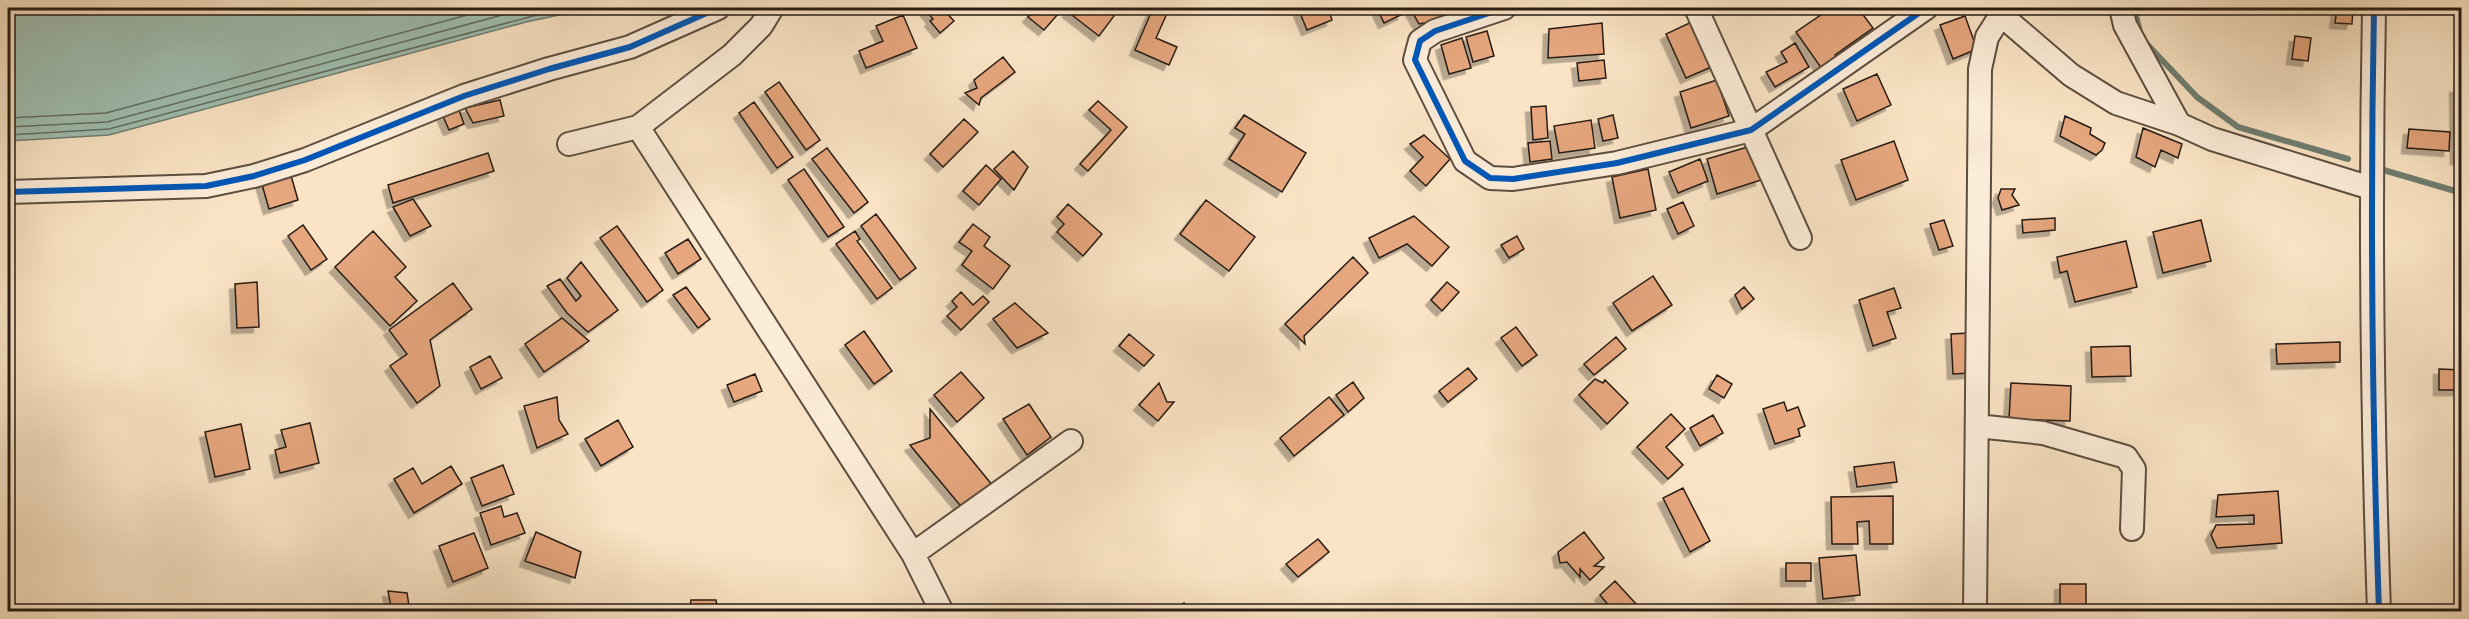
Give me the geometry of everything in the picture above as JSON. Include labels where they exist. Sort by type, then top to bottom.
[{"type":"street","points":[[8,192],[206,186],[254,176],[305,160],[464,96],[549,69],[630,47],[718,8]]},
{"type":"street","points":[[569,144],[638,127],[732,55],[761,26],[772,8]]},
{"type":"street","points":[[1504,8],[1435,31],[1420,41],[1415,51],[1415,60],[1465,161],[1490,178],[1513,179],[1687,148],[1751,130],[1926,8]]},
{"type":"street","points":[[1696,8],[1800,238]]},
{"type":"street","points":[[2121,8],[2125,25],[2179,124]]},
{"type":"street","points":[[2374,8],[2371,188],[2373,396],[2379,612]]},
{"type":"street","points":[[1975,612],[1980,69],[1987,37],[1998,11],[2072,75],[2116,103],[2179,124],[2212,139],[2371,188]]},
{"type":"street","points":[[638,127],[913,554],[942,612]]},
{"type":"street","points":[[1977,426],[2043,433],[2126,457],[2134,470],[2132,529]]},
{"type":"street","points":[[913,554],[1071,441]]},
{"type":"water","points":[[8,8],[592,8],[526,22],[109,135],[8,141]]},
{"type":"building","points":[[932,8],[936,13],[942,8],[954,21],[940,33],[930,21],[933,19],[926,11]]},
{"type":"building","points":[[1036,8],[1052,8],[1059,13],[1044,30],[1028,17]]},
{"type":"building","points":[[1072,8],[1103,8],[1114,16],[1099,36],[1068,12]]},
{"type":"building","points":[[1153,8],[1169,9],[1156,38],[1177,47],[1169,65],[1135,50]]},
{"type":"building","points":[[1298,8],[1328,8],[1332,20],[1307,30]]},
{"type":"building","points":[[1377,8],[1399,8],[1403,14],[1384,23]]},
{"type":"building","points":[[1410,8],[1438,8],[1444,19],[1419,24]]},
{"type":"building","points":[[1831,8],[1858,8],[1873,28],[1835,55],[1837,58],[1822,69],[1796,32]]},
{"type":"building","points":[[2337,8],[2353,8],[2352,24],[2335,23]]},
{"type":"building","points":[[903,15],[917,48],[866,68],[859,51],[883,41],[876,26]]},
{"type":"building","points":[[1965,16],[1977,49],[1953,59],[1940,25]]},
{"type":"building","points":[[1698,19],[1718,64],[1686,78],[1666,34]]},
{"type":"building","points":[[1602,23],[1604,54],[1548,58],[1549,29]]},
{"type":"building","points":[[1487,31],[1494,56],[1473,62],[1466,37]]},
{"type":"building","points":[[2295,36],[2311,38],[2308,61],[2292,59]]},
{"type":"building","points":[[1462,38],[1471,68],[1449,74],[1441,45]]},
{"type":"building","points":[[1795,43],[1809,67],[1775,87],[1766,72],[1787,62],[1781,52]]},
{"type":"building","points":[[1003,57],[1015,72],[981,98],[979,105],[965,93],[977,88],[974,80]]},
{"type":"building","points":[[1604,60],[1606,78],[1579,81],[1577,63]]},
{"type":"building","points":[[1877,74],[1891,105],[1857,121],[1843,89]]},
{"type":"building","points":[[1717,80],[1729,116],[1691,128],[1680,92]]},
{"type":"building","points":[[779,82],[820,140],[806,150],[765,92]]},
{"type":"building","points":[[2455,87],[2462,87],[2462,159],[2456,159]]},
{"type":"building","points":[[500,100],[504,116],[473,123],[465,108]]},
{"type":"building","points":[[1098,101],[1127,127],[1088,171],[1080,164],[1111,130],[1089,110]]},
{"type":"building","points":[[754,102],[793,157],[777,168],[739,113]]},
{"type":"building","points":[[1546,106],[1548,138],[1533,140],[1531,107]]},
{"type":"building","points":[[459,110],[464,124],[449,130],[443,116]]},
{"type":"building","points":[[1244,115],[1306,153],[1282,192],[1229,159],[1245,134],[1235,128]]},
{"type":"building","points":[[1613,115],[1618,138],[1603,141],[1598,119]]},
{"type":"building","points":[[2065,116],[2091,128],[2090,134],[2105,143],[2102,150],[2096,155],[2060,136]]},
{"type":"building","points":[[964,119],[978,132],[943,167],[930,154]]},
{"type":"building","points":[[1591,120],[1595,148],[1559,153],[1554,126]]},
{"type":"building","points":[[2143,128],[2182,144],[2178,158],[2161,150],[2155,167],[2136,157]]},
{"type":"building","points":[[2409,129],[2450,132],[2449,151],[2407,148]]},
{"type":"building","points":[[1424,135],[1450,159],[1426,186],[1410,171],[1423,157],[1410,144]]},
{"type":"building","points":[[1550,141],[1552,159],[1530,162],[1528,143]]},
{"type":"building","points":[[1894,141],[1908,180],[1856,200],[1841,160]]},
{"type":"building","points":[[1751,146],[1761,180],[1717,194],[1707,159]]},
{"type":"building","points":[[827,148],[868,202],[854,213],[812,159]]},
{"type":"building","points":[[1013,151],[1028,167],[1014,190],[994,169]]},
{"type":"building","points":[[488,153],[494,171],[393,203],[388,185]]},
{"type":"building","points":[[1700,159],[1708,181],[1678,193],[1669,172]]},
{"type":"building","points":[[986,165],[1001,179],[979,205],[963,191]]},
{"type":"building","points":[[804,169],[844,227],[828,237],[788,180]]},
{"type":"building","points":[[1648,169],[1656,210],[1620,218],[1612,177]]},
{"type":"building","points":[[290,172],[298,200],[269,209],[261,181]]},
{"type":"building","points":[[2001,189],[2015,189],[2012,195],[2019,205],[2002,210],[1998,198]]},
{"type":"building","points":[[413,199],[431,226],[410,236],[393,207]]},
{"type":"building","points":[[1206,200],[1255,237],[1229,271],[1180,234]]},
{"type":"building","points":[[1683,202],[1694,226],[1678,234],[1667,209]]},
{"type":"building","points":[[1068,204],[1102,234],[1083,256],[1057,232],[1064,224],[1057,217]]},
{"type":"building","points":[[876,214],[916,268],[900,280],[861,226]]},
{"type":"building","points":[[1414,216],[1449,247],[1432,266],[1407,244],[1379,258],[1369,238]]},
{"type":"building","points":[[2055,218],[2055,230],[2023,233],[2022,220]]},
{"type":"building","points":[[1944,220],[1953,246],[1939,250],[1930,224]]},
{"type":"building","points":[[2201,220],[2211,261],[2163,273],[2153,232]]},
{"type":"building","points":[[973,224],[990,237],[984,246],[1010,266],[993,289],[962,265],[972,251],[959,242]]},
{"type":"building","points":[[303,225],[327,259],[311,270],[288,236]]},
{"type":"building","points":[[617,226],[663,290],[647,302],[600,238]]},
{"type":"building","points":[[373,231],[406,267],[395,277],[417,301],[390,326],[335,267]]},
{"type":"building","points":[[855,231],[860,239],[857,241],[892,288],[877,299],[836,244]]},
{"type":"building","points":[[1517,236],[1524,249],[1509,258],[1501,245]]},
{"type":"building","points":[[688,239],[701,259],[678,274],[665,253]]},
{"type":"building","points":[[2126,241],[2137,287],[2075,302],[2067,271],[2060,273],[2057,257]]},
{"type":"building","points":[[1353,257],[1368,273],[1304,336],[1305,344],[1285,324]]},
{"type":"building","points":[[581,262],[618,310],[588,332],[567,313],[547,286],[560,279],[576,301],[581,296],[567,278]]},
{"type":"building","points":[[1653,276],[1672,305],[1632,331],[1613,303]]},
{"type":"building","points":[[257,282],[259,327],[237,328],[235,284]]},
{"type":"building","points":[[1447,282],[1459,292],[1442,311],[1431,300]]},
{"type":"building","points":[[453,283],[472,309],[430,340],[440,386],[417,403],[390,366],[407,354],[389,330]]},
{"type":"building","points":[[686,287],[710,319],[698,328],[673,295]]},
{"type":"building","points":[[1744,287],[1754,299],[1742,309],[1735,295]]},
{"type":"building","points":[[1894,288],[1901,308],[1887,312],[1896,338],[1873,346],[1859,300]]},
{"type":"building","points":[[961,292],[973,305],[983,296],[989,302],[961,330],[947,316],[957,307],[952,301]]},
{"type":"building","points":[[1015,303],[1048,333],[1017,348],[993,319]]},
{"type":"building","points":[[562,318],[589,341],[544,372],[525,344]]},
{"type":"building","points":[[1516,327],[1537,355],[1522,366],[1501,338]]},
{"type":"building","points":[[864,331],[892,371],[874,384],[845,345]]},
{"type":"building","points":[[1969,333],[1971,373],[1953,374],[1951,334]]},
{"type":"building","points":[[1129,334],[1154,355],[1144,366],[1119,346]]},
{"type":"building","points":[[1616,337],[1626,349],[1594,375],[1584,364]]},
{"type":"building","points":[[2340,342],[2340,362],[2277,364],[2276,344]]},
{"type":"building","points":[[2130,346],[2131,376],[2092,377],[2091,347]]},
{"type":"building","points":[[490,356],[502,378],[481,389],[470,367]]},
{"type":"building","points":[[1468,368],[1477,379],[1448,402],[1439,391]]},
{"type":"building","points":[[2439,369],[2462,370],[2462,390],[2439,390]]},
{"type":"building","points":[[961,372],[984,398],[957,422],[934,395]]},
{"type":"building","points":[[755,374],[762,391],[734,402],[727,385]]},
{"type":"building","points":[[1717,375],[1732,384],[1724,398],[1709,389]]},
{"type":"building","points":[[1595,379],[1603,383],[1605,380],[1628,403],[1607,424],[1579,395]]},
{"type":"building","points":[[1353,382],[1364,398],[1348,412],[1336,395]]},
{"type":"building","points":[[1159,383],[1167,402],[1174,402],[1158,421],[1139,405]]},
{"type":"building","points":[[2011,383],[2071,386],[2070,421],[2009,419]]},
{"type":"building","points":[[557,397],[559,420],[568,434],[537,448],[524,406]]},
{"type":"building","points":[[1329,397],[1344,415],[1294,456],[1280,438]]},
{"type":"building","points":[[1784,402],[1787,411],[1798,407],[1805,426],[1798,429],[1800,436],[1775,444],[1763,409]]},
{"type":"building","points":[[1029,404],[1051,437],[1027,455],[1003,419]]},
{"type":"building","points":[[930,409],[993,486],[964,510],[910,445],[930,438]]},
{"type":"building","points":[[1671,414],[1685,429],[1666,447],[1683,465],[1668,479],[1637,447]]},
{"type":"building","points":[[1713,415],[1723,433],[1700,446],[1690,428]]},
{"type":"building","points":[[618,420],[633,447],[601,466],[585,439]]},
{"type":"building","points":[[310,423],[319,463],[280,473],[275,450],[286,447],[281,430]]},
{"type":"building","points":[[241,424],[250,469],[215,477],[205,432]]},
{"type":"building","points":[[1894,462],[1897,482],[1857,487],[1854,467]]},
{"type":"building","points":[[503,465],[514,494],[482,506],[471,478]]},
{"type":"building","points":[[451,466],[462,484],[414,513],[394,479],[413,468],[422,484]]},
{"type":"building","points":[[1683,488],[1710,541],[1690,552],[1663,498]]},
{"type":"building","points":[[2278,491],[2282,543],[2217,548],[2211,535],[2216,525],[2254,524],[2254,515],[2216,517],[2218,495]]},
{"type":"building","points":[[1893,496],[1893,544],[1870,544],[1869,521],[1857,522],[1858,544],[1832,544],[1831,497]]},
{"type":"building","points":[[501,506],[504,517],[517,513],[525,533],[491,545],[480,513]]},
{"type":"building","points":[[536,532],[581,552],[575,578],[525,561]]},
{"type":"building","points":[[1584,532],[1604,558],[1594,566],[1604,567],[1590,580],[1580,569],[1580,577],[1567,562],[1560,563],[1558,552]]},
{"type":"building","points":[[474,533],[488,568],[453,582],[439,546]]},
{"type":"building","points":[[1318,539],[1329,552],[1298,577],[1286,564]]},
{"type":"building","points":[[1856,555],[1860,595],[1823,599],[1819,558]]},
{"type":"building","points":[[1786,563],[1811,563],[1811,581],[1786,581]]},
{"type":"building","points":[[1615,581],[1637,605],[1629,612],[1605,612],[1610,607],[1600,595]]},
{"type":"building","points":[[2060,584],[2086,584],[2086,612],[2052,612],[2060,611]]},
{"type":"building","points":[[388,591],[407,593],[410,612],[392,612]]},
{"type":"building","points":[[691,600],[716,600],[718,612],[689,612]]},
{"type":"building","points":[[1184,603],[1190,612],[1175,612],[1175,611]]},
{"type":"waterway","points":[[2134,8],[2140,32]]},
{"type":"waterway","points":[[2144,41],[2197,97],[2238,127],[2348,159]]},
{"type":"waterway","points":[[2380,169],[2462,193]]},
{"type":"cycle path","points":[[8,192],[206,186],[254,176],[305,160],[464,96],[549,69],[630,47],[718,8]]},
{"type":"cycle path","points":[[1504,8],[1435,31],[1420,41],[1415,60],[1465,161],[1490,178],[1513,179],[1617,163],[1751,130],[1926,8]]},
{"type":"cycle path","points":[[2374,8],[2372,310],[2379,612]]}]
